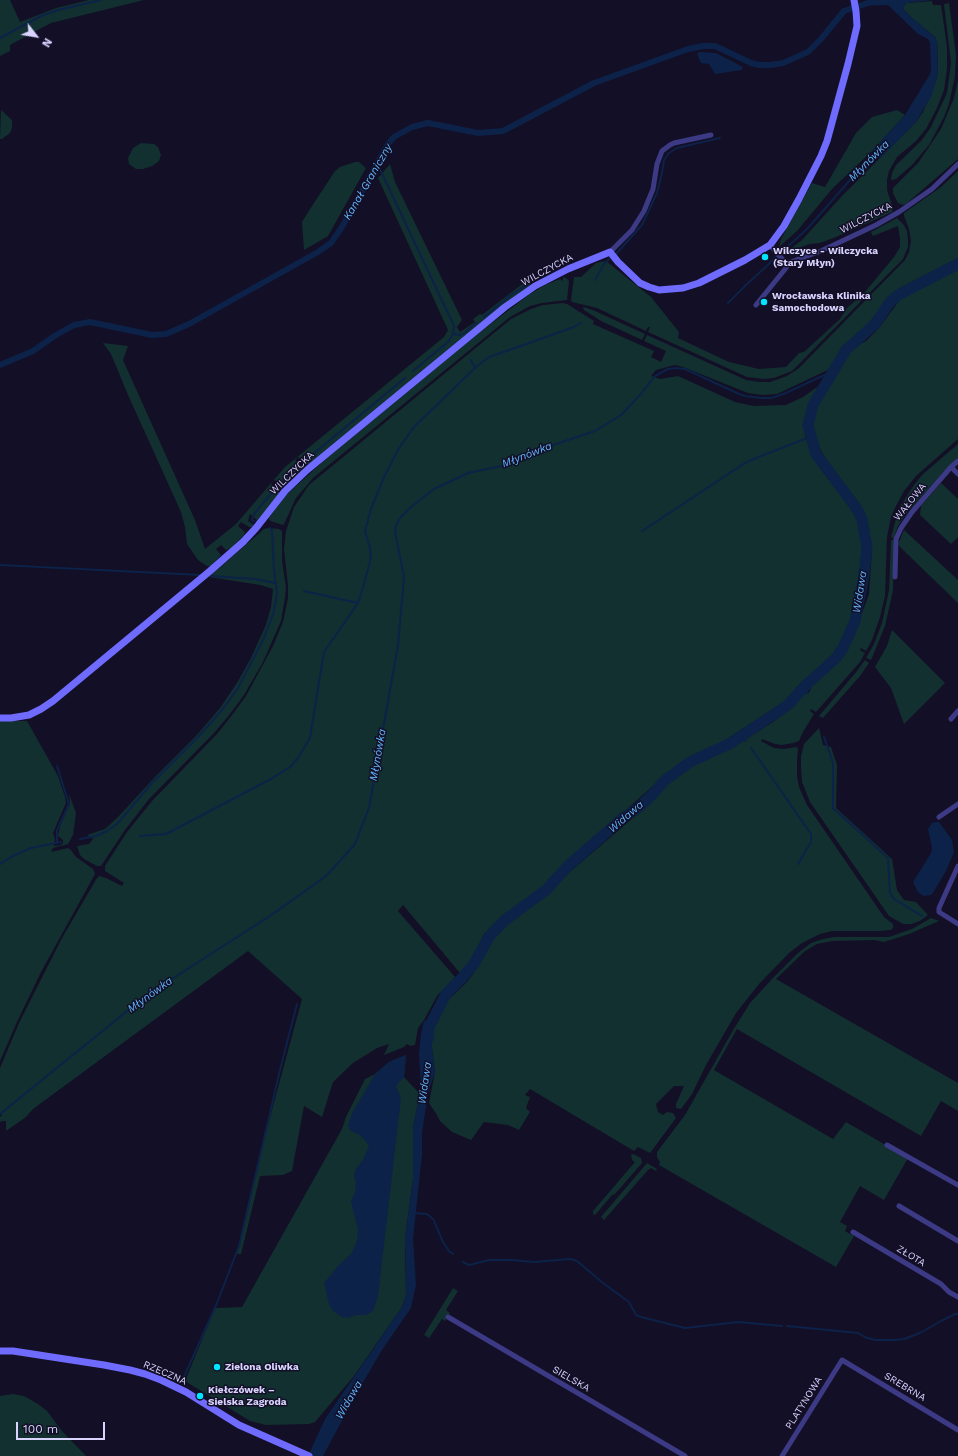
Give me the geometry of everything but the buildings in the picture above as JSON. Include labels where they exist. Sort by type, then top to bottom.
[{"type":"street","points":[[610,252],[618,262],[640,282],[659,290],[670,290],[699,283],[772,248],[799,200],[827,141],[857,26],[854,0]]},
{"type":"street","name":"WILCZYCKA","points":[[0,718],[29,715],[41,709],[53,700],[239,546],[256,528],[285,492],[307,470],[505,307],[544,281],[568,269],[610,252],[632,230],[644,211],[653,189],[657,164],[662,151],[674,143],[711,135]]},
{"type":"street","name":"WILCZYCKA","points":[[786,262],[821,251],[876,225],[899,212],[932,189],[958,164]]},
{"type":"street","points":[[756,305],[786,268],[786,262],[772,248]]},
{"type":"street","name":"WAŁOWA","points":[[895,577],[896,539],[901,528],[909,516],[951,467],[958,461]]},
{"type":"street","points":[[951,467],[958,474]]},
{"type":"street","points":[[950,719],[958,711]]},
{"type":"street","points":[[939,817],[958,804]]},
{"type":"street","points":[[958,866],[940,904],[939,912],[958,924]]},
{"type":"street","points":[[887,1145],[958,1186]]},
{"type":"street","points":[[899,1206],[958,1241]]},
{"type":"street","name":"ZŁOTA","points":[[853,1232],[940,1284],[949,1292],[958,1297]]},
{"type":"street","name":"SIELSKA","points":[[448,1317],[685,1456]]},
{"type":"street","name":"RZECZNA","points":[[0,1351],[13,1351],[104,1364],[145,1374],[186,1392],[239,1425],[309,1456]]},
{"type":"street","name":"SREBRNA","points":[[842,1360],[958,1430]]},
{"type":"street","name":"PLATYNOWA","points":[[782,1456],[842,1360]]},
{"type":"green space","points":[[0,0],[10,0],[20,22],[56,8],[89,0],[144,0],[51,23],[10,45],[10,51],[0,56]]},
{"type":"green space","points":[[932,1],[933,5],[941,5],[947,47],[947,69],[944,90],[926,129],[916,141],[897,157],[889,171],[887,190],[893,208],[892,212],[820,243],[809,244],[794,250],[790,249],[802,240],[842,196],[916,122],[923,112],[937,78],[937,41],[935,37],[912,18],[903,8],[906,3]]},
{"type":"green space","points":[[949,3],[956,55],[955,76],[949,104],[944,117],[929,145],[912,165],[896,179],[892,180],[892,173],[896,165],[921,141],[931,127],[947,93],[951,63],[944,4]]},
{"type":"green space","points":[[958,80],[958,159],[906,204],[903,205],[898,203],[893,193],[893,188],[918,163],[941,129],[954,98]]},
{"type":"green space","points":[[1,110],[12,120],[12,128],[10,133],[0,139]]},
{"type":"green space","points":[[897,110],[905,115],[872,151],[832,189],[797,231],[779,247],[781,239],[812,183],[825,187],[856,133],[872,117]]},
{"type":"green space","points":[[141,143],[154,144],[158,147],[161,155],[159,161],[152,166],[143,169],[136,169],[129,164],[128,158],[133,148]]},
{"type":"green space","points":[[359,162],[366,168],[328,236],[304,250],[302,222],[335,171],[340,167]]},
{"type":"green space","points":[[390,164],[395,182],[462,320],[457,327],[460,332],[475,322],[473,319],[480,314],[482,315],[535,276],[530,285],[498,308],[308,465],[298,457],[295,460],[302,467],[301,470],[284,487],[274,480],[271,484],[279,491],[279,494],[257,521],[250,514],[248,521],[254,525],[252,527],[249,527],[241,522],[238,526],[245,532],[244,535],[231,548],[226,550],[221,545],[216,549],[221,555],[211,566],[207,566],[198,560],[187,544],[181,512],[111,354],[103,343],[128,346],[123,360],[195,520],[205,549],[236,524],[285,467],[444,337],[448,330],[378,178]]},
{"type":"green space","points":[[958,171],[958,258],[898,289],[860,333],[850,341],[830,369],[777,394],[762,395],[748,393],[675,365],[656,370],[651,376],[660,379],[678,376],[735,402],[754,406],[786,405],[803,397],[820,385],[807,410],[804,423],[805,436],[822,471],[854,512],[861,529],[864,543],[859,588],[852,605],[851,621],[838,650],[798,686],[785,701],[721,743],[681,762],[654,785],[562,867],[537,892],[499,919],[484,934],[472,960],[460,973],[403,905],[398,911],[455,977],[437,996],[418,1028],[415,1045],[410,1046],[407,1044],[404,1047],[384,1055],[389,1044],[377,1048],[353,1063],[333,1082],[322,1117],[304,1106],[292,1171],[283,1175],[260,1176],[241,1254],[237,1254],[259,1158],[302,999],[248,951],[33,1109],[26,1117],[6,1131],[6,1121],[0,1122],[0,1117],[2,1115],[0,1113],[0,1068],[19,1023],[62,938],[99,876],[122,886],[124,883],[105,871],[105,866],[127,832],[152,801],[217,734],[232,715],[246,696],[273,646],[283,622],[288,598],[284,549],[286,531],[294,507],[309,485],[511,319],[543,305],[567,304],[594,321],[593,324],[654,351],[651,357],[661,362],[666,351],[644,341],[647,335],[746,380],[770,382],[787,376],[799,368],[905,260],[909,252],[911,241],[904,213],[941,187]]},
{"type":"green space","points":[[897,218],[904,225],[907,231],[908,247],[903,259],[792,371],[774,378],[764,379],[747,377],[648,332],[650,327],[648,327],[646,331],[597,308],[572,302],[571,300],[574,277],[581,277],[596,263],[606,261],[651,297],[679,332],[678,338],[729,362],[759,369],[786,367],[799,353],[804,352],[840,319],[847,308],[864,293],[894,257],[900,247],[898,226],[873,236],[871,232]]},
{"type":"green space","points":[[958,269],[958,439],[916,476],[904,491],[891,517],[887,537],[885,596],[872,640],[866,651],[861,648],[860,650],[865,653],[860,662],[816,712],[811,709],[810,711],[814,714],[799,741],[782,745],[762,739],[761,741],[774,748],[798,748],[797,776],[799,787],[807,805],[884,917],[893,924],[893,928],[891,930],[879,931],[832,931],[820,934],[802,943],[789,953],[759,984],[736,1013],[706,1065],[692,1094],[681,1109],[676,1108],[676,1104],[684,1086],[674,1086],[656,1104],[658,1112],[663,1115],[667,1112],[673,1113],[676,1118],[650,1153],[638,1147],[634,1151],[530,1089],[525,1095],[530,1097],[526,1108],[530,1112],[519,1130],[508,1125],[484,1122],[471,1140],[452,1132],[440,1121],[429,1103],[435,1072],[431,1035],[447,1001],[466,983],[473,974],[496,935],[522,913],[540,901],[565,876],[647,806],[669,783],[698,762],[740,743],[773,722],[791,708],[806,692],[807,694],[809,693],[812,685],[837,664],[846,652],[853,638],[869,594],[872,549],[869,529],[859,504],[829,465],[817,443],[813,425],[815,411],[823,394],[851,351],[866,341],[879,328],[901,298]]},
{"type":"green space","points":[[563,277],[569,281],[567,300],[530,306],[510,317],[313,478],[296,498],[283,525],[270,521],[270,516],[285,496],[326,459],[480,332],[530,294],[545,285],[560,279],[563,281]]},
{"type":"green space","points":[[584,307],[645,334],[642,340],[601,321],[584,310]]},
{"type":"green space","points":[[958,444],[958,458],[948,467],[906,514],[898,526],[894,538],[891,537],[899,508],[914,485],[923,474]]},
{"type":"green space","points":[[941,483],[958,499],[958,537],[951,544],[920,515],[921,506]]},
{"type":"green space","points":[[264,529],[279,529],[282,531],[282,561],[286,587],[281,621],[263,662],[244,695],[230,714],[215,732],[149,799],[125,830],[101,866],[97,866],[80,855],[77,846],[89,844],[93,839],[87,835],[105,829],[196,736],[220,708],[237,683],[251,658],[266,625],[271,607],[273,589],[260,585],[209,577]]},
{"type":"green space","points":[[904,530],[958,580],[958,603],[898,544]]},
{"type":"green space","points":[[891,540],[894,540],[893,590],[885,626],[871,660],[866,658],[874,644],[882,623],[889,590]]},
{"type":"green space","points":[[892,630],[945,683],[904,724],[891,688],[875,667],[887,646]]},
{"type":"green space","points":[[865,660],[869,663],[860,676],[823,718],[819,716],[857,671]]},
{"type":"green space","points":[[0,721],[27,721],[58,776],[66,803],[53,833],[55,839],[54,846],[61,845],[63,843],[63,840],[58,836],[60,826],[70,804],[69,794],[76,813],[73,835],[68,844],[53,848],[51,852],[68,848],[76,857],[93,869],[95,874],[41,972],[0,1061]]},
{"type":"green space","points":[[819,728],[823,745],[831,747],[837,765],[836,808],[892,859],[897,890],[904,900],[916,902],[928,915],[920,921],[911,924],[903,924],[889,916],[810,802],[802,782],[801,756],[804,744]]},
{"type":"green space","points":[[931,918],[939,921],[909,934],[884,942],[874,940],[832,941],[817,944],[805,951],[776,979],[958,1083],[958,1111],[941,1101],[921,1136],[737,1029],[714,1070],[833,1139],[846,1122],[908,1158],[884,1200],[860,1186],[840,1222],[847,1226],[845,1231],[854,1236],[836,1267],[659,1165],[660,1162],[657,1157],[657,1152],[685,1115],[750,1003],[798,953],[811,943],[834,937],[889,937],[912,929]]},
{"type":"green space","points":[[406,1055],[404,1077],[420,1094],[413,1127],[413,1180],[405,1238],[406,1295],[402,1307],[354,1376],[315,1422],[309,1424],[266,1425],[250,1421],[185,1381],[215,1308],[242,1307],[342,1129],[346,1117],[365,1079],[375,1074],[389,1062]]},
{"type":"green space","points":[[633,1154],[641,1158],[642,1163],[615,1194],[612,1195],[596,1214],[593,1215],[593,1211],[635,1162],[632,1160],[631,1155]]},
{"type":"green space","points":[[647,1163],[657,1169],[656,1171],[651,1168],[648,1170],[604,1220],[601,1217]]},
{"type":"green space","points":[[453,1288],[458,1291],[446,1310],[450,1313],[445,1321],[442,1319],[429,1338],[424,1335]]},
{"type":"green space","points":[[13,1394],[24,1396],[47,1411],[62,1431],[86,1456],[0,1456],[0,1396]]},
{"type":"water","points":[[868,0],[933,0],[906,3],[903,8],[912,18],[935,37],[937,41],[937,78],[931,97],[916,122],[880,159],[872,151],[905,115],[930,74],[930,43],[928,39],[918,34],[888,5],[861,6],[860,3]]},
{"type":"water","points":[[699,52],[716,53],[743,67],[742,70],[715,74],[709,64],[701,63],[697,54]]},
{"type":"water","points":[[939,822],[952,840],[954,852],[946,871],[933,893],[931,895],[923,896],[918,892],[913,882],[931,853],[932,848],[928,829],[932,823]]},
{"type":"water","points":[[424,1020],[433,1028],[431,1035],[435,1072],[428,1093],[422,1133],[422,1155],[413,1239],[416,1285],[411,1308],[382,1350],[323,1456],[308,1456],[325,1419],[402,1307],[406,1295],[405,1238],[413,1180],[413,1127],[421,1087],[419,1055]]},
{"type":"water","points":[[406,1055],[404,1077],[396,1086],[401,1098],[378,1296],[373,1311],[366,1315],[357,1315],[348,1318],[342,1317],[333,1311],[329,1304],[324,1283],[338,1266],[351,1254],[357,1241],[358,1230],[351,1201],[355,1192],[356,1183],[354,1176],[356,1168],[363,1160],[369,1146],[364,1139],[351,1131],[348,1126],[352,1113],[375,1074],[389,1062]]},
{"type":"waterway","points":[[0,38],[41,16],[58,10],[101,0]]},
{"type":"waterway","name":"Kanał Graniczny","points":[[0,365],[33,351],[74,325],[90,322],[152,335],[166,334],[189,324],[318,252],[331,243],[342,227],[388,144],[394,137],[412,127],[428,123],[478,133],[503,131],[594,83],[688,49],[703,46],[715,46],[751,63],[759,65],[783,63],[808,52],[844,11],[877,0]]},
{"type":"waterway","points":[[616,254],[642,225],[657,193],[664,160],[669,153],[677,148],[720,138]]},
{"type":"waterway","name":"Młynówka","points":[[728,303],[808,228],[857,172],[878,153]]},
{"type":"waterway","points":[[377,163],[454,326],[453,334],[448,342],[413,371]]},
{"type":"waterway","points":[[595,280],[604,264],[609,259]]},
{"type":"waterway","name":"Widawa","points":[[428,1039],[429,1027],[446,994],[474,964],[489,937],[505,920],[546,890],[568,866],[623,818],[638,808],[664,781],[690,762],[731,743],[788,705],[806,685],[836,658],[843,648],[855,621],[864,575],[867,548],[862,519],[857,509],[816,454],[808,425],[813,405],[846,350],[875,324],[890,302],[898,295],[958,264]]},
{"type":"waterway","points":[[484,317],[511,295],[527,285]]},
{"type":"waterway","points":[[454,334],[463,334],[476,323]]},
{"type":"waterway","points":[[140,836],[166,834],[271,779],[290,767],[298,758],[310,738],[324,652],[358,603],[362,591],[371,558],[365,531],[371,509],[384,477],[399,448],[414,427],[476,367],[489,357],[574,327],[581,323]]},
{"type":"waterway","points":[[471,360],[475,368]]},
{"type":"waterway","name":"Młynówka","points":[[0,1114],[147,995],[270,916],[326,876],[355,844],[369,808],[398,645],[404,577],[395,532],[396,525],[400,518],[411,507],[434,489],[468,473],[511,464],[550,446],[595,431],[621,415],[655,376],[668,369],[685,369],[739,394],[761,398],[771,398],[786,393],[833,371]]},
{"type":"waterway","points":[[306,460],[405,378]]},
{"type":"waterway","points":[[642,531],[745,463],[810,437]]},
{"type":"waterway","points":[[282,482],[297,466]]},
{"type":"waterway","points":[[254,521],[252,520],[254,514],[274,490]]},
{"type":"waterway","points":[[80,839],[96,836],[107,831],[118,823],[152,783],[199,736],[222,710],[238,688],[264,638],[274,611],[277,593],[272,530],[270,528]]},
{"type":"waterway","points":[[0,565],[200,575]]},
{"type":"waterway","points":[[211,576],[255,579],[275,583]]},
{"type":"waterway","points":[[304,591],[358,603]]},
{"type":"waterway","name":"Widawa","points":[[805,686],[808,693]]},
{"type":"waterway","name":"Widawa","points":[[742,735],[746,741]]},
{"type":"waterway","points":[[824,737],[833,763],[833,808],[888,858],[890,893],[894,899],[922,916]]},
{"type":"waterway","points":[[751,748],[811,834],[811,842],[798,864]]},
{"type":"waterway","points":[[57,766],[69,804],[57,830],[57,842]]},
{"type":"waterway","points":[[0,864],[31,848],[61,842]]},
{"type":"waterway","points":[[183,1379],[217,1303],[239,1246],[297,1004]]},
{"type":"waterway","points":[[414,1213],[427,1214],[433,1219]]},
{"type":"waterway","points":[[434,1221],[443,1242],[453,1254]]},
{"type":"waterway","points":[[463,1262],[469,1265],[489,1260],[534,1262],[570,1259],[577,1261],[629,1302],[636,1315],[641,1317],[685,1328],[739,1322],[782,1326]]},
{"type":"waterway","points":[[787,1326],[858,1333],[875,1340],[896,1340],[904,1339],[920,1333],[941,1321],[958,1314]]},
{"type":"place","name":"Wilczyce - Wilczycka (Stary Młyn)","points":[[765,257]]},
{"type":"place","name":"Wrocławska Klinika Samochodowa","points":[[764,302]]},
{"type":"place","name":"Zielona Oliwka","points":[[217,1367]]},
{"type":"place","name":"Kiełczówek – Sielska Zagroda","points":[[200,1396]]}]
